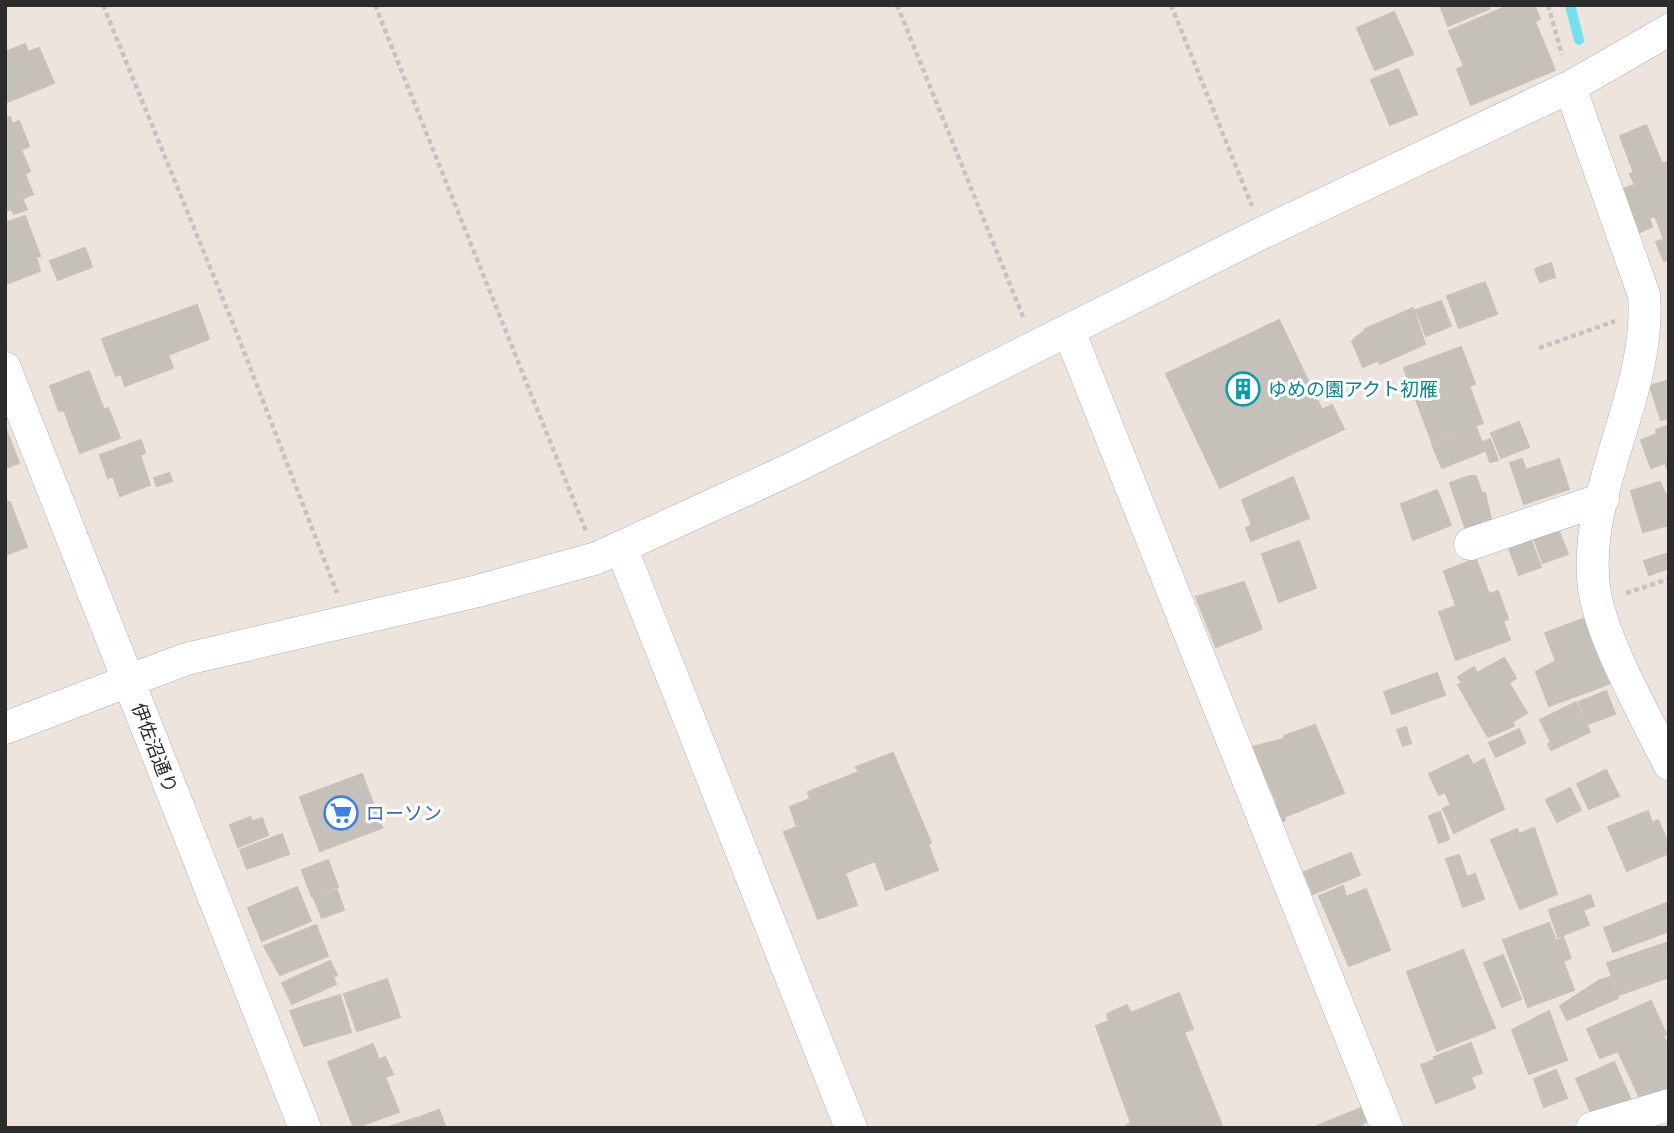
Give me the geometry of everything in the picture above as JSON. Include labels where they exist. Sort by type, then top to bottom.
[{"type":"street","points":[[5,729],[186,659],[349,622],[609,553],[793,468],[1262,233],[1570,87],[1669,30]]},
{"type":"street","points":[[1570,87],[1653,297],[1642,355],[1597,526],[1594,588],[1611,643],[1669,764]]},
{"type":"street","points":[[1069,331],[1387,1128]]},
{"type":"street","name":"伊佐沼通り","points":[[5,368],[305,1128]]},
{"type":"street","points":[[1470,544],[1603,499]]},
{"type":"street","points":[[609,553],[851,1128]]},
{"type":"street","points":[[1592,1128],[1669,1105]]},
{"type":"path","points":[[103,5],[236,331],[349,622]]},
{"type":"path","points":[[375,5],[609,553]]},
{"type":"path","points":[[897,5],[1035,346]]},
{"type":"path","points":[[1171,5],[1262,233]]},
{"type":"path","points":[[1548,5],[1570,87]]},
{"type":"path","points":[[1539,348],[1653,297]]},
{"type":"path","points":[[1599,602],[1669,579]]},
{"type":"building","points":[[1440,5],[1488,5],[1489,9],[1448,26]]},
{"type":"building","points":[[1510,5],[1534,5],[1540,19],[1535,22],[1555,70],[1471,105],[1457,69],[1464,66],[1449,31]]},
{"type":"building","points":[[1394,12],[1413,54],[1375,70],[1357,28]]},
{"type":"building","points":[[25,44],[28,52],[39,48],[54,83],[5,103],[5,52]]},
{"type":"building","points":[[1398,69],[1417,114],[1390,125],[1371,80]]},
{"type":"building","points":[[10,117],[12,124],[19,121],[29,146],[21,150],[30,171],[25,174],[33,194],[22,199],[27,209],[14,214],[11,209],[5,211],[5,119]]},
{"type":"building","points":[[1646,125],[1662,164],[1669,161],[1669,259],[1664,261],[1656,242],[1664,239],[1655,216],[1649,218],[1652,227],[1640,232],[1623,189],[1635,185],[1630,174],[1634,173],[1620,136]]},
{"type":"building","points":[[25,216],[40,256],[36,257],[40,271],[6,284],[5,223]]},
{"type":"building","points":[[85,248],[92,267],[58,280],[50,261]]},
{"type":"building","points":[[1551,263],[1555,277],[1540,282],[1535,269]]},
{"type":"building","points":[[1485,282],[1497,314],[1459,328],[1447,296]]},
{"type":"building","points":[[1441,301],[1451,326],[1426,336],[1416,310]]},
{"type":"building","points":[[197,305],[209,339],[168,355],[173,368],[125,386],[121,374],[116,376],[102,339]]},
{"type":"building","points":[[1413,308],[1425,344],[1380,364],[1365,329]]},
{"type":"building","name":"ゆめの園アクト初雁","points":[[1279,320],[1322,410],[1332,405],[1344,429],[1220,488],[1166,374]]},
{"type":"building","points":[[1364,331],[1377,361],[1363,367],[1352,341]]},
{"type":"building","points":[[1461,347],[1475,384],[1469,386],[1483,423],[1432,442],[1404,368]]},
{"type":"building","points":[[89,371],[104,410],[108,408],[120,438],[80,453],[64,410],[59,411],[50,386]]},
{"type":"building","points":[[1669,380],[1669,418],[1661,420],[1650,386]]},
{"type":"building","points":[[1519,422],[1529,447],[1501,458],[1491,433]]},
{"type":"building","points":[[1669,425],[1669,473],[1665,463],[1651,468],[1641,440],[1657,434],[1656,430]]},
{"type":"building","points":[[5,427],[19,463],[5,468]]},
{"type":"building","points":[[1476,427],[1485,451],[1442,468],[1432,444]]},
{"type":"building","points":[[1490,439],[1498,460],[1490,462],[1483,442]]},
{"type":"building","points":[[141,440],[145,453],[140,455],[150,485],[120,496],[113,476],[108,478],[100,455]]},
{"type":"building","points":[[1522,459],[1526,470],[1559,459],[1569,489],[1524,504],[1510,463]]},
{"type":"building","points":[[169,473],[172,481],[157,486],[154,478]]},
{"type":"building","points":[[1476,476],[1482,494],[1485,493],[1492,524],[1467,533],[1450,483]]},
{"type":"building","points":[[1293,477],[1309,518],[1251,541],[1246,528],[1252,525],[1242,500]]},
{"type":"building","points":[[1660,482],[1669,502],[1669,525],[1643,532],[1631,491]]},
{"type":"building","points":[[1437,490],[1451,525],[1413,540],[1401,504]]},
{"type":"building","points":[[5,502],[10,502],[27,547],[5,555]]},
{"type":"building","points":[[1557,527],[1568,554],[1543,563],[1533,536]]},
{"type":"building","points":[[1529,535],[1541,567],[1519,575],[1507,543]]},
{"type":"building","points":[[1299,541],[1316,588],[1279,602],[1262,554]]},
{"type":"building","points":[[1669,553],[1669,568],[1649,575],[1644,561]]},
{"type":"building","points":[[1476,559],[1489,594],[1498,591],[1508,619],[1503,621],[1510,640],[1456,660],[1439,612],[1456,606],[1444,571]]},
{"type":"building","points":[[1244,582],[1262,629],[1216,647],[1196,597]]},
{"type":"building","points":[[1585,618],[1597,652],[1614,682],[1549,706],[1536,672],[1556,661],[1545,633]]},
{"type":"building","points":[[1504,658],[1516,678],[1509,683],[1527,713],[1512,722],[1514,726],[1488,737],[1458,685],[1462,683],[1458,677],[1474,667],[1477,673]]},
{"type":"building","points":[[1437,673],[1445,695],[1392,714],[1384,692]]},
{"type":"building","points":[[1606,691],[1615,714],[1588,724],[1579,702]]},
{"type":"building","points":[[1576,702],[1590,732],[1551,750],[1548,744],[1551,742],[1540,720]]},
{"type":"building","points":[[1315,725],[1344,793],[1284,817],[1285,820],[1280,823],[1272,804],[1277,803],[1252,747],[1284,739],[1284,736]]},
{"type":"building","points":[[1406,727],[1411,743],[1403,746],[1397,730]]},
{"type":"building","points":[[1519,729],[1525,743],[1496,757],[1489,743]]},
{"type":"building","points":[[893,753],[931,843],[928,844],[938,870],[886,890],[875,861],[845,873],[857,905],[818,919],[784,832],[797,827],[790,807],[810,799],[808,792],[859,772],[856,767]]},
{"type":"building","points":[[1468,755],[1473,765],[1484,759],[1504,809],[1454,833],[1443,809],[1451,805],[1445,792],[1439,795],[1429,774]]},
{"type":"building","points":[[1606,770],[1619,796],[1589,809],[1577,784]]},
{"type":"building","name":"ローソン","points":[[362,774],[382,828],[320,851],[300,797]]},
{"type":"building","points":[[1570,788],[1581,810],[1557,822],[1546,800]]},
{"type":"building","points":[[1648,811],[1652,823],[1658,820],[1669,845],[1669,853],[1627,871],[1608,827]]},
{"type":"building","points":[[1440,812],[1449,839],[1439,843],[1429,816]]},
{"type":"building","points":[[250,817],[258,839],[238,847],[230,825]]},
{"type":"building","points":[[262,818],[268,835],[259,839],[253,821]]},
{"type":"building","points":[[1534,828],[1557,894],[1520,909],[1491,840],[1517,829],[1519,834]]},
{"type":"building","points":[[282,834],[289,854],[247,869],[240,850]]},
{"type":"building","points":[[1351,853],[1360,875],[1313,894],[1304,872]]},
{"type":"building","points":[[1459,855],[1467,877],[1475,874],[1484,899],[1463,907],[1446,859]]},
{"type":"building","points":[[328,860],[338,887],[312,897],[302,870]]},
{"type":"building","points":[[1343,886],[1346,897],[1366,889],[1390,950],[1349,966],[1319,896]]},
{"type":"building","points":[[297,887],[311,921],[262,941],[248,908]]},
{"type":"building","points":[[337,890],[344,910],[322,918],[314,898]]},
{"type":"building","points":[[1590,895],[1594,906],[1583,910],[1589,925],[1558,937],[1549,910]]},
{"type":"building","points":[[1669,902],[1669,931],[1613,952],[1604,928]]},
{"type":"building","points":[[1549,923],[1556,941],[1563,937],[1571,958],[1563,961],[1574,990],[1528,1007],[1503,940]]},
{"type":"building","points":[[316,925],[328,956],[280,975],[264,946]]},
{"type":"building","points":[[1669,942],[1669,977],[1619,995],[1607,963]]},
{"type":"building","points":[[1463,950],[1495,1028],[1437,1051],[1407,972]]},
{"type":"building","points":[[1503,955],[1521,999],[1502,1007],[1484,963]]},
{"type":"building","points":[[330,961],[337,975],[333,977],[336,984],[292,1004],[282,983]]},
{"type":"building","points":[[1610,977],[1618,998],[1567,1020],[1560,1006],[1600,980]]},
{"type":"building","points":[[387,979],[400,1017],[357,1031],[344,994]]},
{"type":"building","points":[[1179,993],[1193,1029],[1184,1032],[1223,1128],[1128,1128],[1127,1125],[1131,1123],[1096,1026],[1109,1021],[1107,1014],[1127,1005],[1131,1013]]},
{"type":"building","points":[[340,995],[351,1032],[304,1046],[290,1011]]},
{"type":"building","points":[[1651,1001],[1666,1034],[1663,1036],[1669,1048],[1669,1096],[1642,1102],[1618,1051],[1600,1058],[1587,1029]]},
{"type":"building","points":[[1549,1011],[1567,1060],[1529,1074],[1512,1030]]},
{"type":"building","points":[[1471,1043],[1482,1073],[1471,1077],[1475,1088],[1436,1103],[1421,1065]]},
{"type":"building","points":[[373,1044],[379,1060],[385,1057],[393,1074],[385,1077],[399,1112],[354,1128],[328,1062]]},
{"type":"building","points":[[1614,1062],[1630,1098],[1592,1115],[1576,1079]]},
{"type":"building","points":[[1556,1070],[1567,1098],[1544,1107],[1534,1079]]},
{"type":"building","points":[[1361,1108],[1366,1122],[1361,1124],[1363,1127],[1317,1126]]},
{"type":"building","points":[[439,1110],[446,1128],[421,1128],[417,1118]]},
{"type":"building","points":[[416,1118],[419,1128],[386,1128]]},
{"type":"waterway","points":[[1570,5],[1579,40]]},
{"type":"place","name":"ゆめの園アクト初雁","points":[[1243,389]]},
{"type":"place","name":"ローソン","points":[[341,813]]}]
